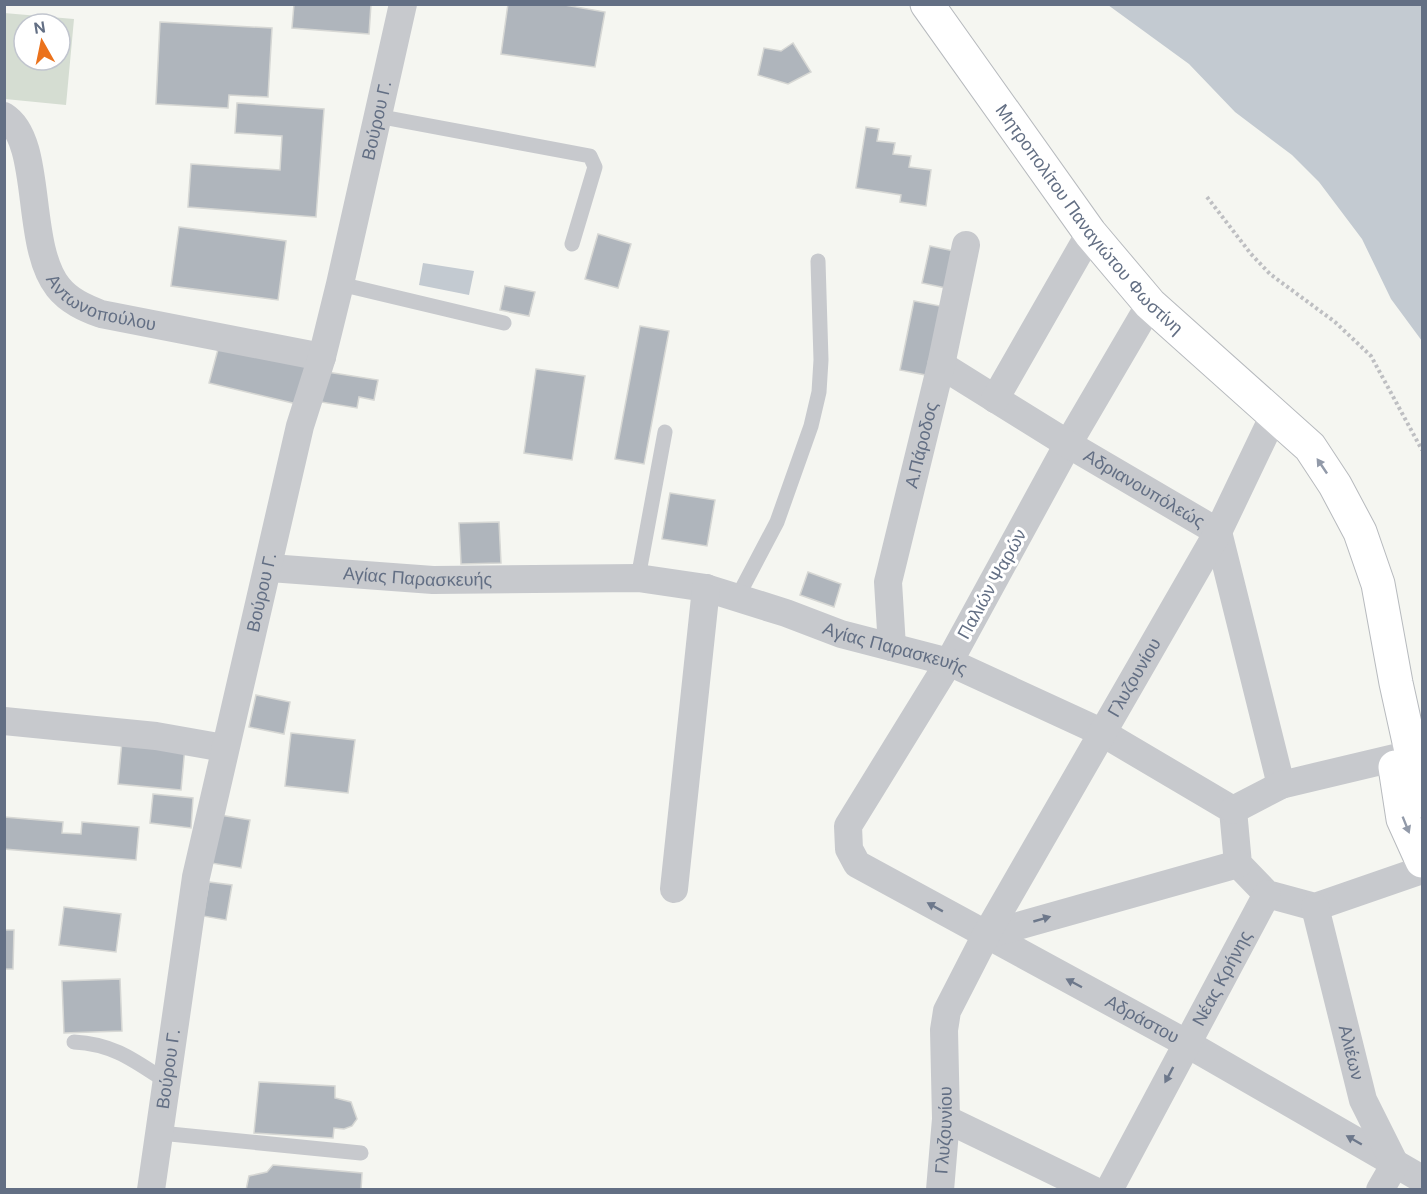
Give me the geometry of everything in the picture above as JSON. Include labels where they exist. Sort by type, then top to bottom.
[{"type":"main road","name":"Μητροπολίτου Παναγιώτου Φωστίνη","points":[[927,4],[1090,233],[1150,304],[1274,415]]},
{"type":"main road","points":[[1274,415],[1284,448],[1322,502],[1350,554],[1402,756],[1422,801]]},
{"type":"main road","points":[[1402,756],[1403,819],[1422,861]]},
{"type":"street","name":"Βούρου Γ.","points":[[151,1190],[196,877],[224,748],[270,568],[300,426],[322,357],[340,284],[403,4]]},
{"type":"street","name":"Αντωνοπούλου","points":[[4,116],[14,122],[24,140],[40,252],[58,287],[79,305],[100,314],[322,357]]},
{"type":"street","points":[[995,399],[1090,233]]},
{"type":"street","name":"Α.Πάροδος","points":[[892,647],[888,582],[941,365],[966,245]]},
{"type":"street","name":"Παλιών Ψαρών","points":[[857,864],[849,849],[848,826],[948,662],[1068,444],[1150,304]]},
{"type":"street","name":"Αδριανουπόλεώς","points":[[941,365],[1068,444],[1218,532],[1281,785]]},
{"type":"street","name":"Γλυζουνίου","points":[[940,1190],[946,1119],[944,1030],[947,1011],[986,935],[1218,532],[1274,415]]},
{"type":"street","name":"Αγίας Παρασκευής","points":[[270,568],[433,580],[638,578],[706,588],[841,633],[948,662],[1101,732],[1233,810]]},
{"type":"street","points":[[674,889],[706,588]]},
{"type":"street","points":[[4,721],[156,736],[224,748]]},
{"type":"street","points":[[1402,756],[1281,785],[1233,810],[1238,864],[1267,894],[1315,907],[1422,870]]},
{"type":"street","name":"Αδράστου","points":[[857,864],[1186,1043],[1422,1179]]},
{"type":"street","points":[[986,935],[1238,864]]},
{"type":"street","name":"Νέας Κρήνης","points":[[1109,1190],[1267,894]]},
{"type":"street","name":"Αλιέων","points":[[1315,907],[1363,1101],[1395,1164]]},
{"type":"street","points":[[946,1119],[1093,1190]]},
{"type":"street","points":[[1380,1190],[1395,1164]]},
{"type":"lane","points":[[377,116],[590,156],[595,167],[572,244]]},
{"type":"lane","points":[[737,598],[777,522],[811,426],[819,392],[821,360],[818,261]]},
{"type":"lane","points":[[340,284],[504,323]]},
{"type":"lane","points":[[638,578],[664,432]]},
{"type":"lane","points":[[74,1042],[96,1043],[119,1051],[167,1082]]},
{"type":"lane","points":[[160,1133],[361,1153]]},
{"type":"path","points":[[1207,196],[1251,254],[1270,274],[1335,322],[1371,356],[1422,450]]},
{"type":"shaded area","points":[[1108,5],[1422,5],[1422,341],[1391,299],[1362,239],[1319,182],[1292,155],[1235,112],[1189,64]]},
{"type":"shaded area","points":[[4,13],[12,14],[12,72],[69,72],[66,105],[5,99]]},
{"type":"shaded area","points":[[423,263],[474,271],[469,295],[419,285]]},
{"type":"building","points":[[294,4],[371,4],[369,34],[292,28]]},
{"type":"building","points":[[508,4],[559,4],[605,12],[595,67],[501,54]]},
{"type":"building","points":[[160,22],[272,28],[268,97],[229,95],[228,108],[156,104]]},
{"type":"building","points":[[793,43],[811,72],[788,84],[758,75],[764,48],[781,51]]},
{"type":"building","points":[[237,103],[324,109],[316,217],[188,207],[191,164],[280,170],[282,136],[235,133]]},
{"type":"building","points":[[866,127],[879,129],[877,141],[895,143],[893,154],[911,156],[909,167],[931,170],[926,206],[900,202],[901,195],[856,188]]},
{"type":"building","points":[[179,227],[286,241],[278,300],[171,286]]},
{"type":"building","points":[[598,234],[631,244],[618,288],[585,279]]},
{"type":"building","points":[[930,246],[954,251],[946,288],[922,283]]},
{"type":"building","points":[[505,286],[535,292],[529,316],[500,310]]},
{"type":"building","points":[[914,301],[945,307],[931,376],[900,370]]},
{"type":"building","points":[[640,326],[669,331],[644,464],[615,459]]},
{"type":"building","points":[[220,342],[306,364],[297,404],[209,383]]},
{"type":"building","points":[[536,369],[585,376],[572,460],[524,453]]},
{"type":"building","points":[[327,372],[378,380],[374,400],[359,397],[357,408],[321,402]]},
{"type":"building","points":[[670,493],[715,500],[707,546],[662,539]]},
{"type":"building","points":[[499,522],[501,563],[461,564],[459,523]]},
{"type":"building","points":[[808,572],[841,584],[834,607],[800,595]]},
{"type":"building","points":[[256,695],[290,702],[284,734],[249,727]]},
{"type":"building","points":[[291,733],[355,740],[348,793],[285,786]]},
{"type":"building","points":[[122,741],[185,747],[181,790],[118,784]]},
{"type":"building","points":[[153,794],[193,798],[191,828],[150,823]]},
{"type":"building","points":[[220,815],[250,820],[241,868],[211,863]]},
{"type":"building","points":[[4,817],[63,822],[62,833],[81,834],[82,822],[139,827],[136,860],[4,849]]},
{"type":"building","points":[[209,882],[232,885],[226,920],[203,916]]},
{"type":"building","points":[[64,907],[121,914],[116,952],[59,945]]},
{"type":"building","points":[[4,930],[14,930],[13,969],[4,969]]},
{"type":"building","points":[[120,979],[122,1031],[64,1033],[62,981]]},
{"type":"building","points":[[259,1082],[335,1086],[335,1098],[351,1102],[357,1119],[352,1126],[344,1129],[334,1128],[333,1138],[254,1133]]},
{"type":"building","points":[[273,1165],[362,1173],[361,1190],[246,1190],[249,1176],[267,1172]]}]
